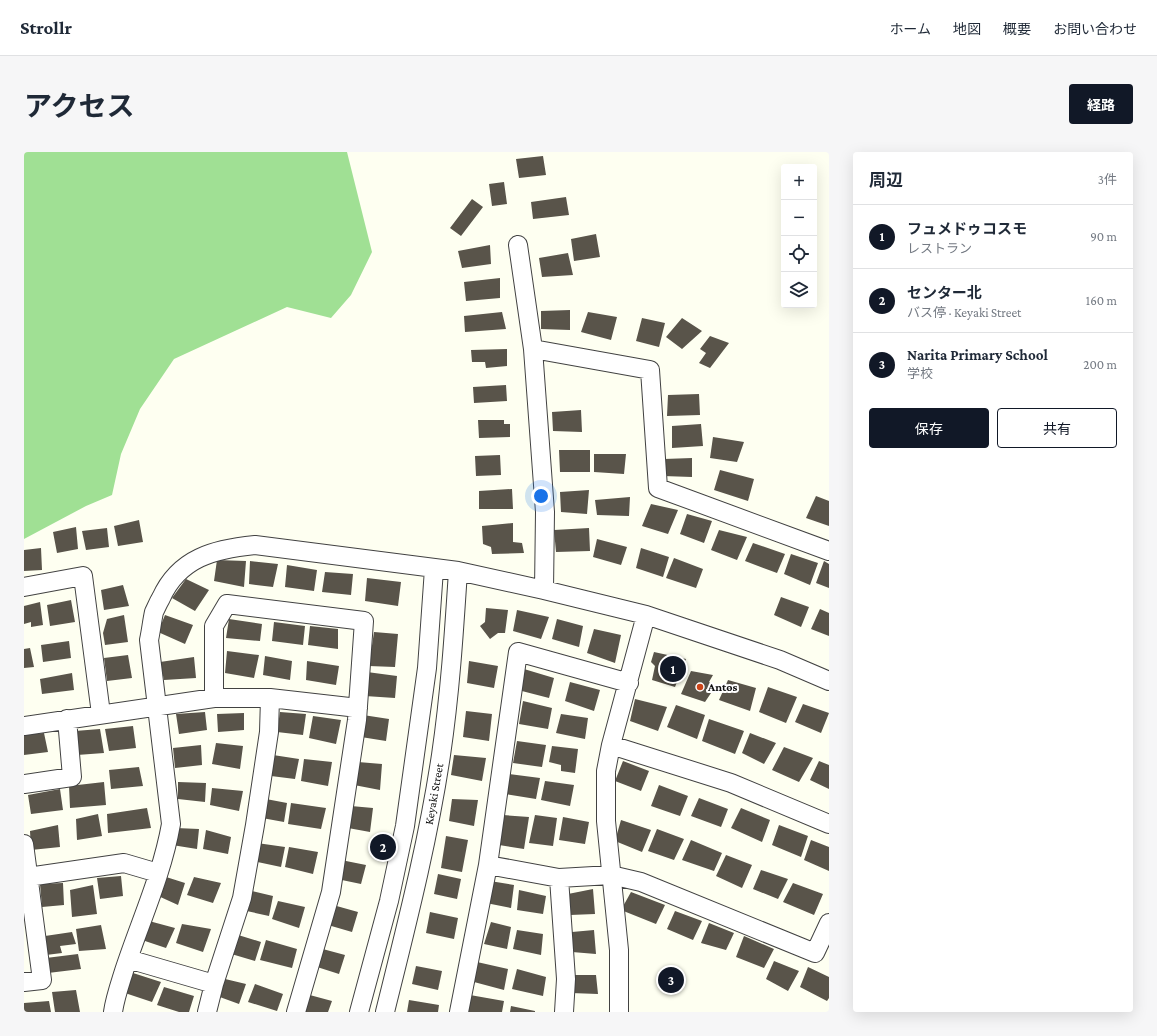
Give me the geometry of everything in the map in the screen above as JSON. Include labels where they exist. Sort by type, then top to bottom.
[{"type":"street","points":[[518,245],[533,349],[545,512],[544,590]]},
{"type":"street","points":[[533,349],[650,370],[658,488],[829,551]]},
{"type":"street","points":[[113,1012],[114,1002],[128,959],[167,847],[171,824],[149,640],[154,612],[167,585],[191,562],[214,552],[255,545],[458,571],[646,615],[780,660],[829,681]]},
{"type":"street","points":[[359,1012],[389,901],[405,826],[427,668],[434,569]]},
{"type":"street","name":"Keyaki Street","points":[[385,1012],[426,838],[441,755],[450,683],[458,571]]},
{"type":"street","points":[[24,586],[82,576],[101,714]]},
{"type":"street","points":[[214,698],[214,626],[227,604],[364,621],[357,720],[331,892],[296,1012]]},
{"type":"street","points":[[619,1012],[619,950],[610,875],[606,821],[606,771],[611,745],[629,683],[646,615]]},
{"type":"street","points":[[459,1012],[488,865],[518,652],[629,683]]},
{"type":"street","points":[[24,726],[214,698],[270,698],[358,708]]},
{"type":"street","points":[[207,1012],[214,984],[242,898],[269,732],[270,698]]},
{"type":"street","points":[[24,784],[72,777],[67,719]]},
{"type":"street","points":[[611,745],[731,783],[829,824]]},
{"type":"street","points":[[24,844],[42,980],[24,982]]},
{"type":"street","points":[[28,877],[124,863],[158,873]]},
{"type":"street","points":[[488,865],[559,878],[610,875],[641,882],[814,953],[829,923]]},
{"type":"street","points":[[559,878],[566,979],[564,1012]]},
{"type":"street","points":[[128,959],[214,984]]},
{"type":"green space","points":[[24,152],[347,152],[372,252],[351,295],[331,318],[287,307],[174,359],[140,409],[121,454],[112,495],[86,506],[24,539]]},
{"type":"building","points":[[543,156],[546,175],[519,178],[516,159]]},
{"type":"building","points":[[504,182],[507,204],[492,206],[489,184]]},
{"type":"building","points":[[566,197],[569,215],[533,219],[531,202]]},
{"type":"building","points":[[472,199],[483,207],[461,236],[450,228]]},
{"type":"building","points":[[596,234],[600,257],[574,261],[571,239]]},
{"type":"building","points":[[490,245],[491,264],[462,268],[458,251]]},
{"type":"building","points":[[568,253],[573,275],[542,277],[539,258]]},
{"type":"building","points":[[500,278],[500,298],[466,301],[464,282]]},
{"type":"building","points":[[570,310],[570,330],[541,329],[541,311]]},
{"type":"building","points":[[502,312],[506,329],[465,332],[464,316]]},
{"type":"building","points":[[588,312],[617,317],[611,340],[581,332]]},
{"type":"building","points":[[642,318],[665,323],[659,347],[636,341]]},
{"type":"building","points":[[682,318],[702,331],[682,349],[666,337]]},
{"type":"building","points":[[710,336],[729,343],[710,368],[699,363],[706,353],[700,349]]},
{"type":"building","points":[[507,349],[507,366],[486,368],[485,362],[472,362],[471,350]]},
{"type":"building","points":[[506,385],[507,401],[474,403],[473,387]]},
{"type":"building","points":[[699,394],[700,415],[667,416],[668,395]]},
{"type":"building","points":[[581,410],[582,432],[553,431],[552,412]]},
{"type":"building","points":[[478,420],[504,420],[504,424],[510,424],[510,437],[479,438]]},
{"type":"building","points":[[701,424],[703,446],[672,448],[672,426]]},
{"type":"building","points":[[713,437],[744,442],[737,462],[710,458]]},
{"type":"building","points":[[559,450],[590,450],[590,472],[560,472]]},
{"type":"building","points":[[594,454],[626,454],[624,474],[594,472]]},
{"type":"building","points":[[500,455],[501,475],[476,476],[475,456]]},
{"type":"building","points":[[692,458],[692,477],[663,476],[664,459]]},
{"type":"building","points":[[720,470],[754,479],[748,501],[714,490]]},
{"type":"building","points":[[512,489],[513,509],[479,509],[479,491]]},
{"type":"building","points":[[589,490],[587,514],[561,512],[560,492]]},
{"type":"building","points":[[816,496],[829,501],[829,526],[806,518]]},
{"type":"building","points":[[630,497],[629,516],[597,515],[595,500]]},
{"type":"building","points":[[651,504],[678,510],[668,534],[642,526]]},
{"type":"building","points":[[687,514],[712,521],[704,543],[680,534]]},
{"type":"building","points":[[139,520],[143,542],[118,546],[114,526]]},
{"type":"building","points":[[513,523],[513,542],[522,543],[524,553],[492,554],[491,547],[483,544],[482,526]]},
{"type":"building","points":[[76,527],[78,549],[57,553],[53,532]]},
{"type":"building","points":[[107,528],[109,547],[86,550],[82,531]]},
{"type":"building","points":[[589,528],[590,551],[556,552],[554,530]]},
{"type":"building","points":[[719,530],[747,537],[737,560],[711,550]]},
{"type":"building","points":[[597,539],[627,547],[621,565],[593,557]]},
{"type":"building","points":[[753,543],[785,554],[777,573],[745,561]]},
{"type":"building","points":[[41,548],[42,570],[24,571],[24,550]]},
{"type":"building","points":[[641,548],[669,557],[663,577],[636,568]]},
{"type":"building","points":[[791,554],[818,563],[810,585],[784,574]]},
{"type":"building","points":[[674,558],[703,569],[696,588],[666,578]]},
{"type":"building","points":[[217,560],[246,561],[244,587],[214,581]]},
{"type":"building","points":[[250,561],[278,564],[273,587],[249,584]]},
{"type":"building","points":[[824,561],[829,564],[829,588],[816,583]]},
{"type":"building","points":[[287,565],[317,570],[314,591],[285,587]]},
{"type":"building","points":[[325,572],[353,574],[351,595],[322,592]]},
{"type":"building","points":[[367,578],[401,582],[398,606],[365,601]]},
{"type":"building","points":[[186,579],[209,590],[195,611],[172,598]]},
{"type":"building","points":[[123,585],[129,606],[104,610],[101,590]]},
{"type":"building","points":[[781,597],[809,607],[801,627],[774,615]]},
{"type":"building","points":[[71,600],[75,622],[50,626],[47,605]]},
{"type":"building","points":[[40,602],[43,625],[31,627],[31,622],[24,624],[24,606]]},
{"type":"building","points":[[486,608],[508,610],[505,633],[498,633],[490,639],[480,626],[485,622]]},
{"type":"building","points":[[820,609],[829,613],[829,636],[811,629]]},
{"type":"building","points":[[517,610],[549,617],[541,639],[513,631]]},
{"type":"building","points":[[124,615],[128,642],[105,645],[103,633],[107,619]]},
{"type":"building","points":[[165,615],[193,625],[185,644],[158,632]]},
{"type":"building","points":[[229,619],[262,624],[260,641],[226,638]]},
{"type":"building","points":[[557,619],[583,626],[579,647],[552,639]]},
{"type":"building","points":[[274,622],[305,626],[303,645],[272,641]]},
{"type":"building","points":[[310,626],[338,629],[338,649],[308,645]]},
{"type":"building","points":[[594,629],[621,635],[615,663],[587,653]]},
{"type":"building","points":[[374,632],[398,634],[395,667],[369,666]]},
{"type":"building","points":[[69,641],[71,658],[43,662],[41,645]]},
{"type":"building","points":[[30,648],[34,667],[24,668],[24,649]]},
{"type":"building","points":[[227,651],[259,655],[254,678],[225,673]]},
{"type":"building","points":[[654,652],[686,659],[675,687],[652,680],[655,666],[651,662]]},
{"type":"building","points":[[128,655],[132,678],[107,681],[104,658]]},
{"type":"building","points":[[265,656],[292,661],[290,680],[263,675]]},
{"type":"building","points":[[194,657],[196,678],[164,680],[160,662]]},
{"type":"building","points":[[307,661],[339,666],[336,685],[306,680]]},
{"type":"building","points":[[469,661],[498,666],[494,688],[467,683]]},
{"type":"building","points":[[524,669],[554,678],[549,698],[518,690]]},
{"type":"building","points":[[691,671],[713,675],[709,682],[715,687],[705,702],[681,694]]},
{"type":"building","points":[[367,672],[397,676],[395,698],[365,696]]},
{"type":"building","points":[[72,673],[74,690],[42,694],[40,679]]},
{"type":"building","points":[[728,680],[756,688],[750,711],[719,700]]},
{"type":"building","points":[[570,682],[600,690],[594,711],[565,701]]},
{"type":"building","points":[[768,687],[797,697],[786,723],[759,712]]},
{"type":"building","points":[[635,699],[667,707],[658,731],[630,721]]},
{"type":"building","points":[[523,701],[552,708],[548,729],[519,724]]},
{"type":"building","points":[[803,704],[829,713],[821,733],[795,722]]},
{"type":"building","points":[[676,705],[705,715],[697,739],[667,727]]},
{"type":"building","points":[[466,711],[492,714],[489,741],[463,737]]},
{"type":"building","points":[[205,712],[207,730],[179,734],[176,714]]},
{"type":"building","points":[[280,712],[306,714],[303,735],[277,732]]},
{"type":"building","points":[[244,713],[244,730],[218,732],[217,714]]},
{"type":"building","points":[[561,714],[588,718],[585,739],[556,733]]},
{"type":"building","points":[[363,715],[389,719],[386,741],[361,737]]},
{"type":"building","points":[[313,716],[341,720],[336,744],[309,738]]},
{"type":"building","points":[[709,719],[744,731],[735,754],[702,741]]},
{"type":"building","points":[[133,726],[136,748],[109,751],[105,729]]},
{"type":"building","points":[[100,729],[104,753],[77,755],[75,731]]},
{"type":"building","points":[[44,733],[48,752],[24,755],[24,735]]},
{"type":"building","points":[[750,733],[776,743],[764,764],[742,753]]},
{"type":"building","points":[[517,741],[546,745],[542,767],[513,763]]},
{"type":"building","points":[[216,743],[243,746],[240,769],[212,764]]},
{"type":"building","points":[[201,745],[202,765],[175,768],[173,748]]},
{"type":"building","points":[[552,746],[578,749],[575,773],[561,771],[561,765],[549,762]]},
{"type":"building","points":[[784,747],[813,758],[799,782],[772,770]]},
{"type":"building","points":[[273,755],[299,759],[295,779],[271,776]]},
{"type":"building","points":[[454,755],[486,758],[482,781],[451,775]]},
{"type":"building","points":[[304,759],[332,762],[328,786],[301,781]]},
{"type":"building","points":[[623,761],[649,771],[641,791],[615,781]]},
{"type":"building","points":[[819,761],[829,765],[829,789],[810,780]]},
{"type":"building","points":[[358,762],[382,764],[380,790],[354,785]]},
{"type":"building","points":[[139,767],[143,786],[111,789],[109,770]]},
{"type":"building","points":[[509,774],[540,778],[536,799],[505,794]]},
{"type":"building","points":[[545,781],[574,785],[570,806],[541,800]]},
{"type":"building","points":[[104,782],[106,805],[70,808],[69,786]]},
{"type":"building","points":[[178,782],[206,783],[205,802],[178,799]]},
{"type":"building","points":[[659,785],[688,796],[680,816],[651,806]]},
{"type":"building","points":[[212,788],[243,791],[239,811],[210,805]]},
{"type":"building","points":[[60,789],[63,810],[31,814],[28,795]]},
{"type":"building","points":[[699,798],[728,809],[721,827],[691,816]]},
{"type":"building","points":[[266,799],[287,803],[284,822],[262,818]]},
{"type":"building","points":[[452,799],[478,800],[474,826],[449,821]]},
{"type":"building","points":[[291,803],[326,808],[321,829],[288,824]]},
{"type":"building","points":[[351,806],[373,808],[370,832],[348,828]]},
{"type":"building","points":[[147,808],[151,828],[108,833],[107,814]]},
{"type":"building","points":[[741,808],[770,820],[762,842],[731,828]]},
{"type":"building","points":[[98,814],[102,836],[77,840],[76,819]]},
{"type":"building","points":[[503,815],[529,817],[524,849],[499,845]]},
{"type":"building","points":[[535,815],[557,818],[553,846],[529,843]]},
{"type":"building","points":[[563,817],[589,822],[585,844],[559,840]]},
{"type":"building","points":[[621,820],[651,830],[642,852],[615,841]]},
{"type":"building","points":[[58,825],[60,847],[31,850],[30,831]]},
{"type":"building","points":[[779,825],[808,836],[801,857],[772,845]]},
{"type":"building","points":[[176,828],[199,829],[197,849],[172,845]]},
{"type":"building","points":[[657,829],[684,839],[674,860],[648,851]]},
{"type":"building","points":[[206,830],[231,837],[228,854],[203,849]]},
{"type":"building","points":[[446,836],[468,840],[462,872],[441,868]]},
{"type":"building","points":[[691,840],[722,853],[714,871],[682,860]]},
{"type":"building","points":[[811,840],[829,847],[829,871],[804,860]]},
{"type":"building","points":[[257,843],[285,847],[281,867],[253,861]]},
{"type":"building","points":[[289,847],[318,852],[313,874],[285,867]]},
{"type":"building","points":[[726,855],[752,865],[742,888],[716,876]]},
{"type":"building","points":[[341,860],[366,865],[361,884],[337,879]]},
{"type":"building","points":[[761,870],[788,879],[778,899],[753,889]]},
{"type":"building","points":[[438,874],[461,879],[457,899],[434,894]]},
{"type":"building","points":[[121,876],[123,896],[100,899],[97,878]]},
{"type":"building","points":[[163,876],[185,883],[178,905],[156,895]]},
{"type":"building","points":[[194,877],[221,883],[213,903],[187,895]]},
{"type":"building","points":[[490,881],[514,885],[511,908],[486,903]]},
{"type":"building","points":[[63,883],[64,905],[42,907],[40,884]]},
{"type":"building","points":[[793,883],[823,894],[814,915],[783,902]]},
{"type":"building","points":[[93,885],[97,914],[72,917],[70,890]]},
{"type":"building","points":[[593,889],[595,914],[570,915],[568,894]]},
{"type":"building","points":[[248,890],[273,896],[269,916],[242,910]]},
{"type":"building","points":[[519,890],[546,896],[543,914],[517,910]]},
{"type":"building","points":[[631,892],[665,905],[656,924],[621,910]]},
{"type":"building","points":[[278,901],[305,907],[299,928],[272,919]]},
{"type":"building","points":[[333,905],[358,912],[352,932],[328,925]]},
{"type":"building","points":[[675,911],[702,921],[693,940],[667,929]]},
{"type":"building","points":[[430,912],[458,918],[454,939],[426,933]]},
{"type":"building","points":[[149,921],[175,928],[166,948],[142,940]]},
{"type":"building","points":[[491,922],[511,927],[507,949],[484,944]]},
{"type":"building","points":[[709,923],[734,933],[726,950],[701,943]]},
{"type":"building","points":[[182,924],[211,929],[203,952],[176,943]]},
{"type":"building","points":[[101,925],[106,949],[79,951],[76,929]]},
{"type":"building","points":[[517,930],[543,934],[541,955],[513,949]]},
{"type":"building","points":[[594,930],[596,954],[572,952],[572,932]]},
{"type":"building","points":[[72,932],[76,944],[60,946],[62,953],[46,955],[45,936]]},
{"type":"building","points":[[235,934],[261,942],[255,961],[228,953]]},
{"type":"building","points":[[744,936],[774,949],[764,968],[736,957]]},
{"type":"building","points":[[266,940],[297,949],[292,968],[260,960]]},
{"type":"building","points":[[319,948],[345,955],[339,974],[314,966]]},
{"type":"building","points":[[78,954],[81,969],[48,973],[46,958]]},
{"type":"building","points":[[774,961],[799,971],[788,991],[766,979]]},
{"type":"building","points":[[477,962],[508,969],[504,990],[474,982]]},
{"type":"building","points":[[416,966],[442,971],[438,990],[412,984]]},
{"type":"building","points":[[808,967],[829,977],[829,998],[827,1001],[800,987]]},
{"type":"building","points":[[517,969],[546,977],[543,996],[512,989]]},
{"type":"building","points":[[133,973],[161,982],[152,1002],[125,993]]},
{"type":"building","points":[[571,975],[596,975],[598,994],[571,993]]},
{"type":"building","points":[[221,978],[246,984],[239,1004],[217,996]]},
{"type":"building","points":[[255,984],[283,994],[277,1011],[248,1002]]},
{"type":"building","points":[[164,987],[194,996],[189,1012],[179,1012],[157,1005]]},
{"type":"building","points":[[76,990],[80,1012],[55,1012],[52,992]]},
{"type":"building","points":[[306,994],[332,1001],[328,1012],[301,1012]]},
{"type":"building","points":[[470,995],[504,1001],[502,1012],[466,1012]]},
{"type":"building","points":[[409,1000],[439,1005],[438,1012],[407,1012]]},
{"type":"building","points":[[49,1001],[51,1012],[24,1012],[24,1003]]},
{"type":"building","points":[[511,1006],[535,1011],[535,1012],[510,1012]]},
{"type":"place","name":"フュメドゥコスモ","points":[[673,669]]},
{"type":"place","name":"Antos","points":[[700,687]]},
{"type":"place","name":"センター北","points":[[383,847]]},
{"type":"place","name":"Narita Primary School","points":[[671,980]]}]
